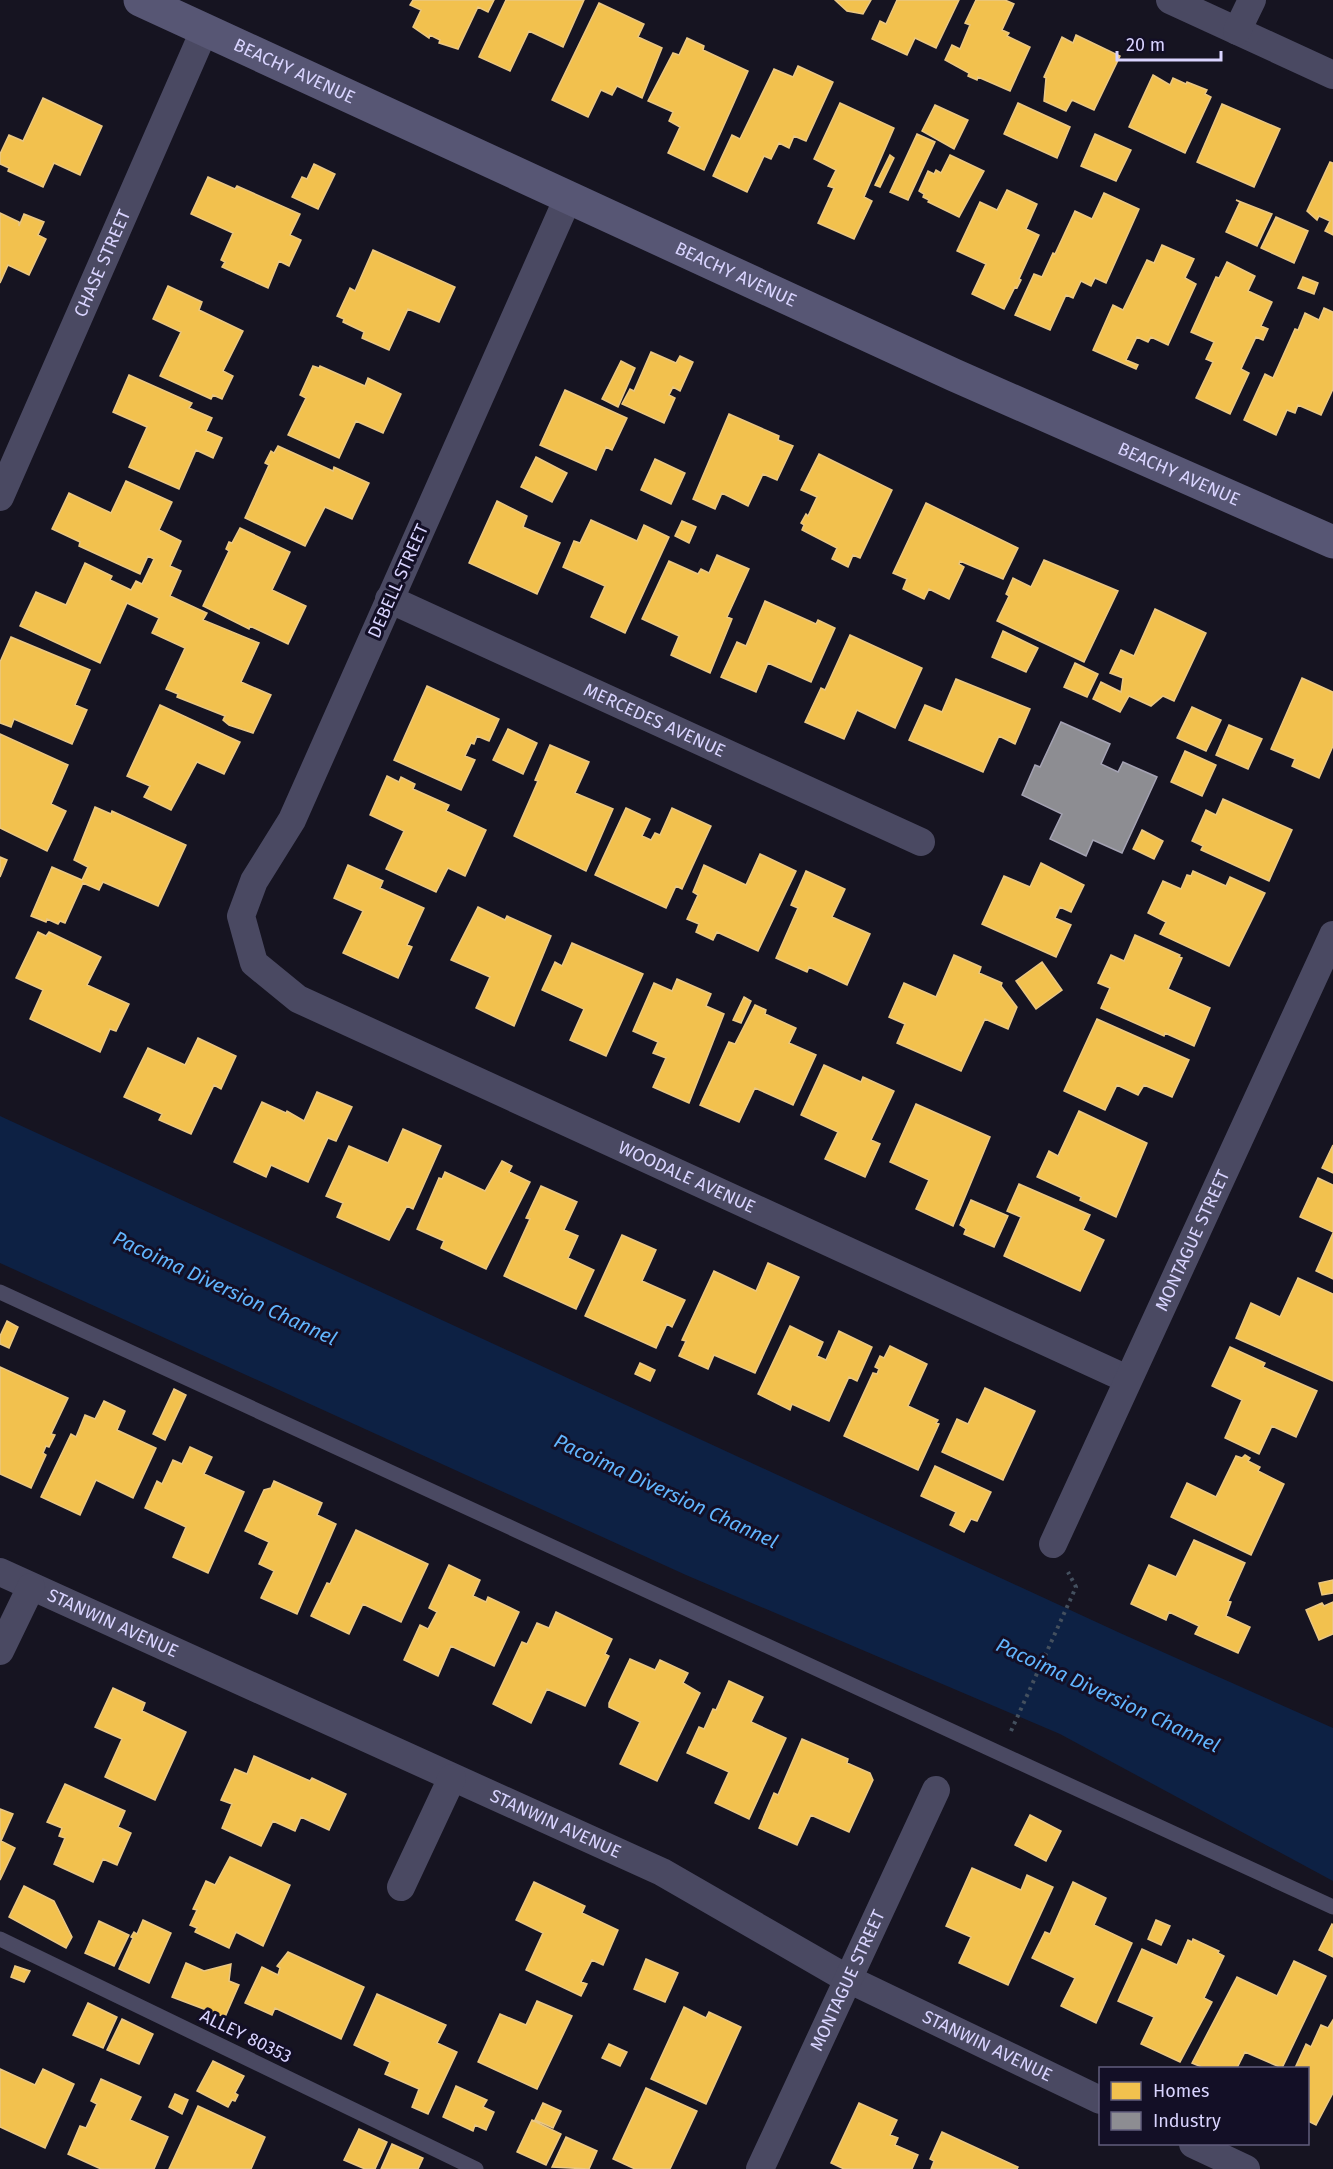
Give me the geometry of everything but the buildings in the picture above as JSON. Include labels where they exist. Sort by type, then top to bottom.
[{"type":"street","name":"BEACHY AVENUE","points":[[140,0],[204,31],[414,124],[568,198],[954,375],[1333,542]]},
{"type":"street","points":[[1170,0],[1333,75]]},
{"type":"street","points":[[1237,32],[1252,0]]},
{"type":"street","name":"CHASE STREET","points":[[0,497],[204,31]]},
{"type":"street","name":"DEBELL STREET","points":[[254,963],[241,916],[254,881],[292,820],[568,198]]},
{"type":"street","name":"MERCEDES AVENUE","points":[[389,599],[921,842]]},
{"type":"street","name":"MONTAGUE STREET","points":[[1053,1544],[1333,935]]},
{"type":"street","name":"WOODALE AVENUE","points":[[254,963],[298,999],[1127,1379]]},
{"type":"street","name":"STANWIN AVENUE","points":[[0,1572],[662,1872],[846,1978],[1099,2099]]},
{"type":"street","points":[[0,1651],[31,1587]]},
{"type":"street","points":[[401,1887],[452,1778]]},
{"type":"street","name":"MONTAGUE STREET","points":[[760,2169],[846,1978],[936,1790]]},
{"type":"street","points":[[1194,2145],[1246,2169]]},
{"type":"lane","points":[[0,1292],[1333,1907]]},
{"type":"lane","name":"ALLEY 80353","points":[[0,1938],[476,2169]]},
{"type":"path","points":[[1006,1742],[1076,1587]]},
{"type":"water","name":"Pacoima Diversion Channel","points":[[0,1116],[1120,1633],[1333,1728],[1333,1881],[1060,1734],[686,1575],[0,1263]]}]
